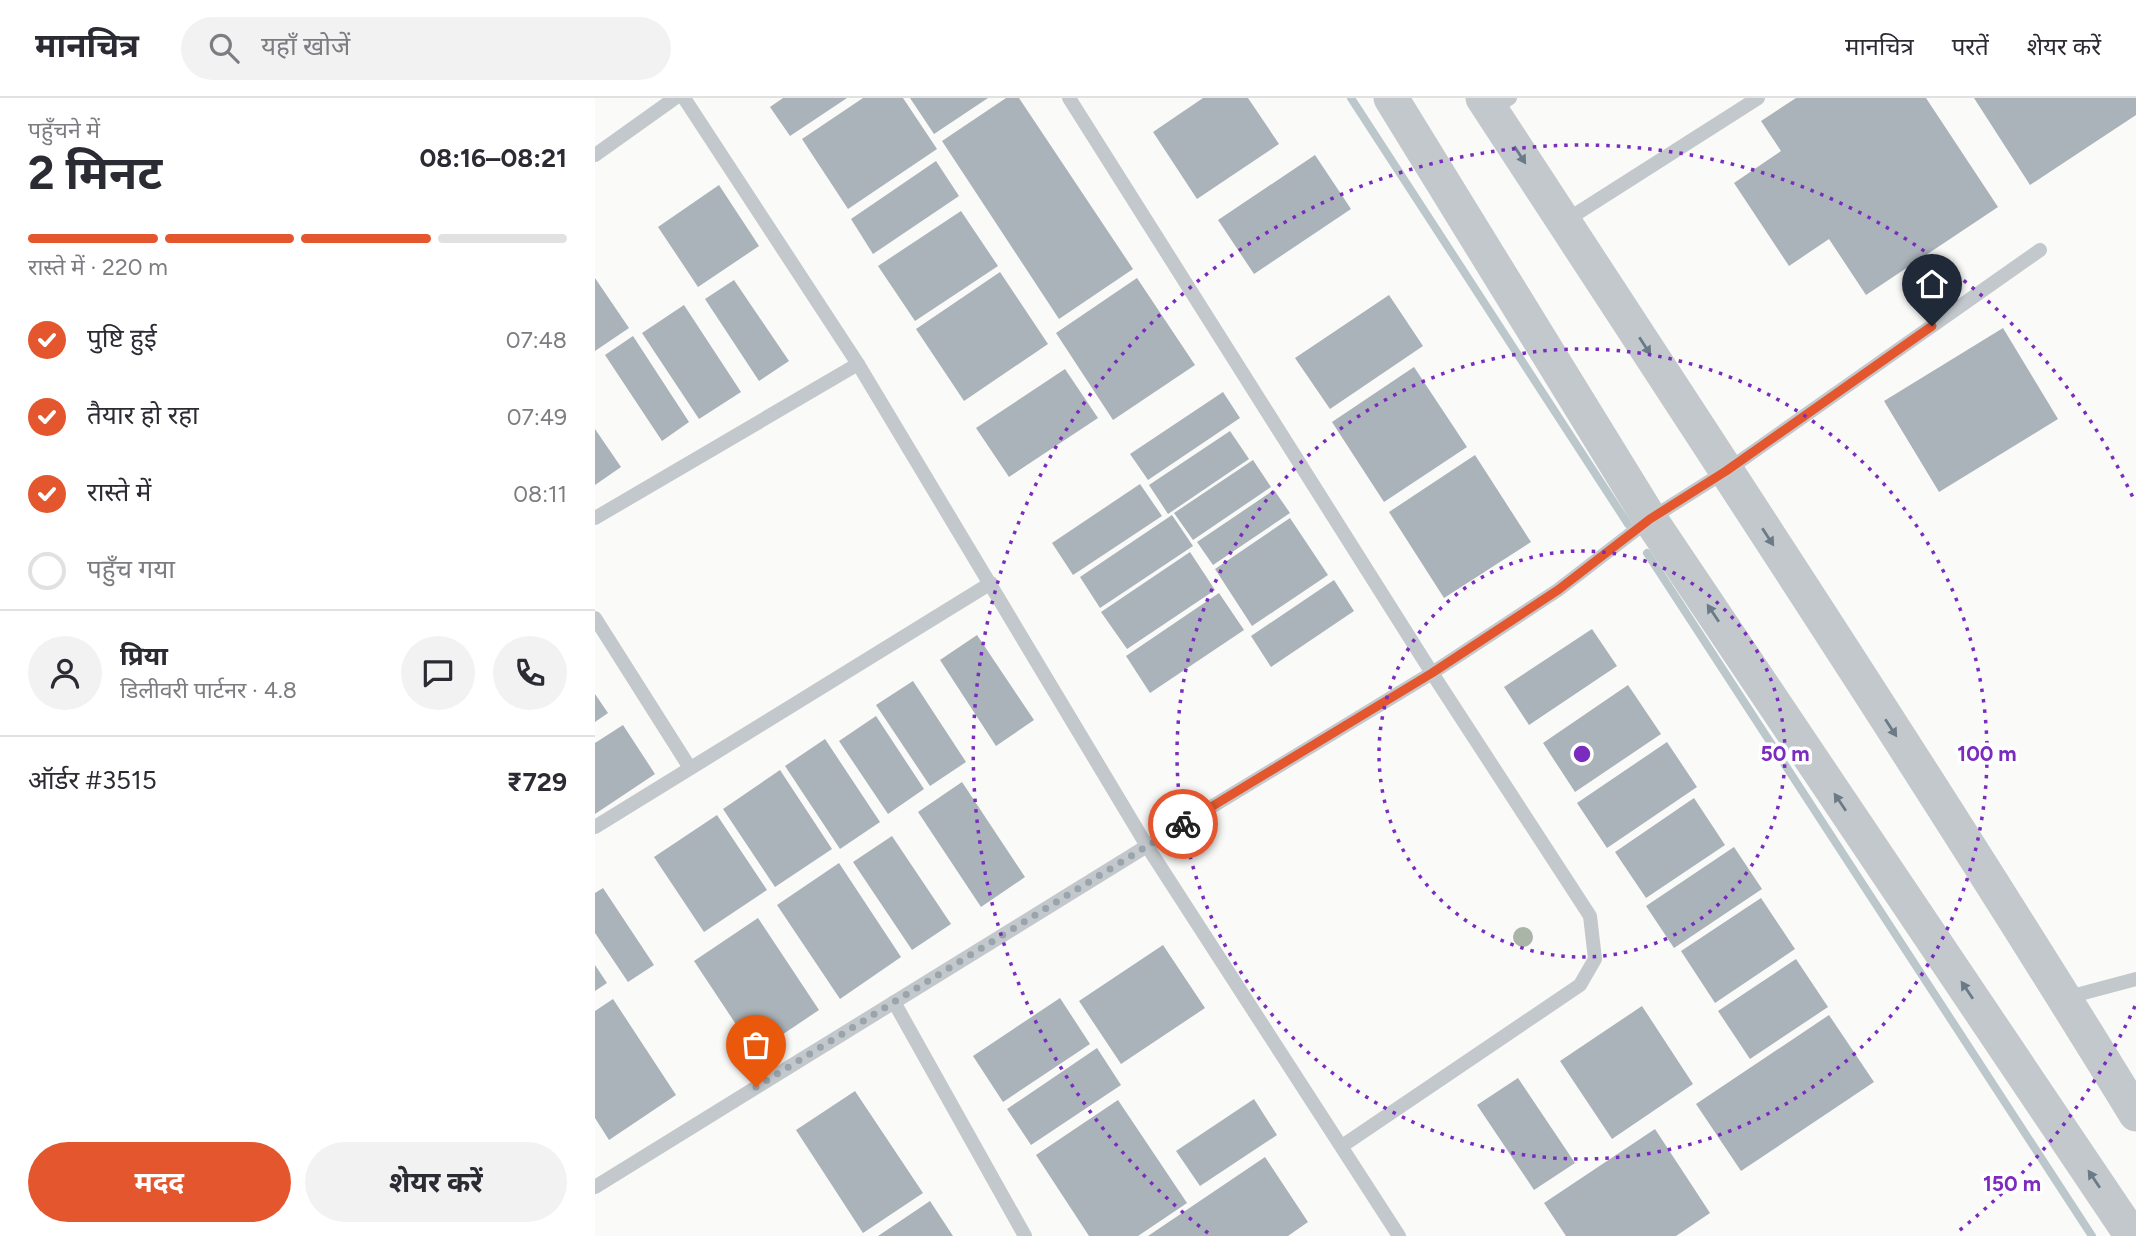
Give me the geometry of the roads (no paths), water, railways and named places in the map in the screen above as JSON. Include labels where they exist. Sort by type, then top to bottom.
[{"type":"street","points":[[1391,98],[1650,519],[2132,1236]]},
{"type":"street","points":[[1495,102],[1563,222],[2065,998],[2136,1113]]},
{"type":"lane","points":[[595,155],[675,98]]},
{"type":"lane","points":[[684,98],[858,364],[1147,846],[1399,1236]]},
{"type":"lane","points":[[1069,98],[1432,673],[1590,916],[1595,959],[1580,985],[1342,1146]]},
{"type":"lane","points":[[1563,222],[1758,98]]},
{"type":"lane","points":[[595,1187],[1432,673],[1558,590],[1650,519],[1726,471],[2040,250]]},
{"type":"lane","points":[[595,518],[858,364]]},
{"type":"lane","points":[[595,827],[991,583]]},
{"type":"lane","points":[[595,618],[689,768]]},
{"type":"lane","points":[[2065,998],[2136,979]]},
{"type":"lane","points":[[894,1002],[1025,1236]]},
{"type":"waterway","points":[[1351,98],[1628,524]]},
{"type":"waterway","points":[[1647,553],[2092,1236]]}]
